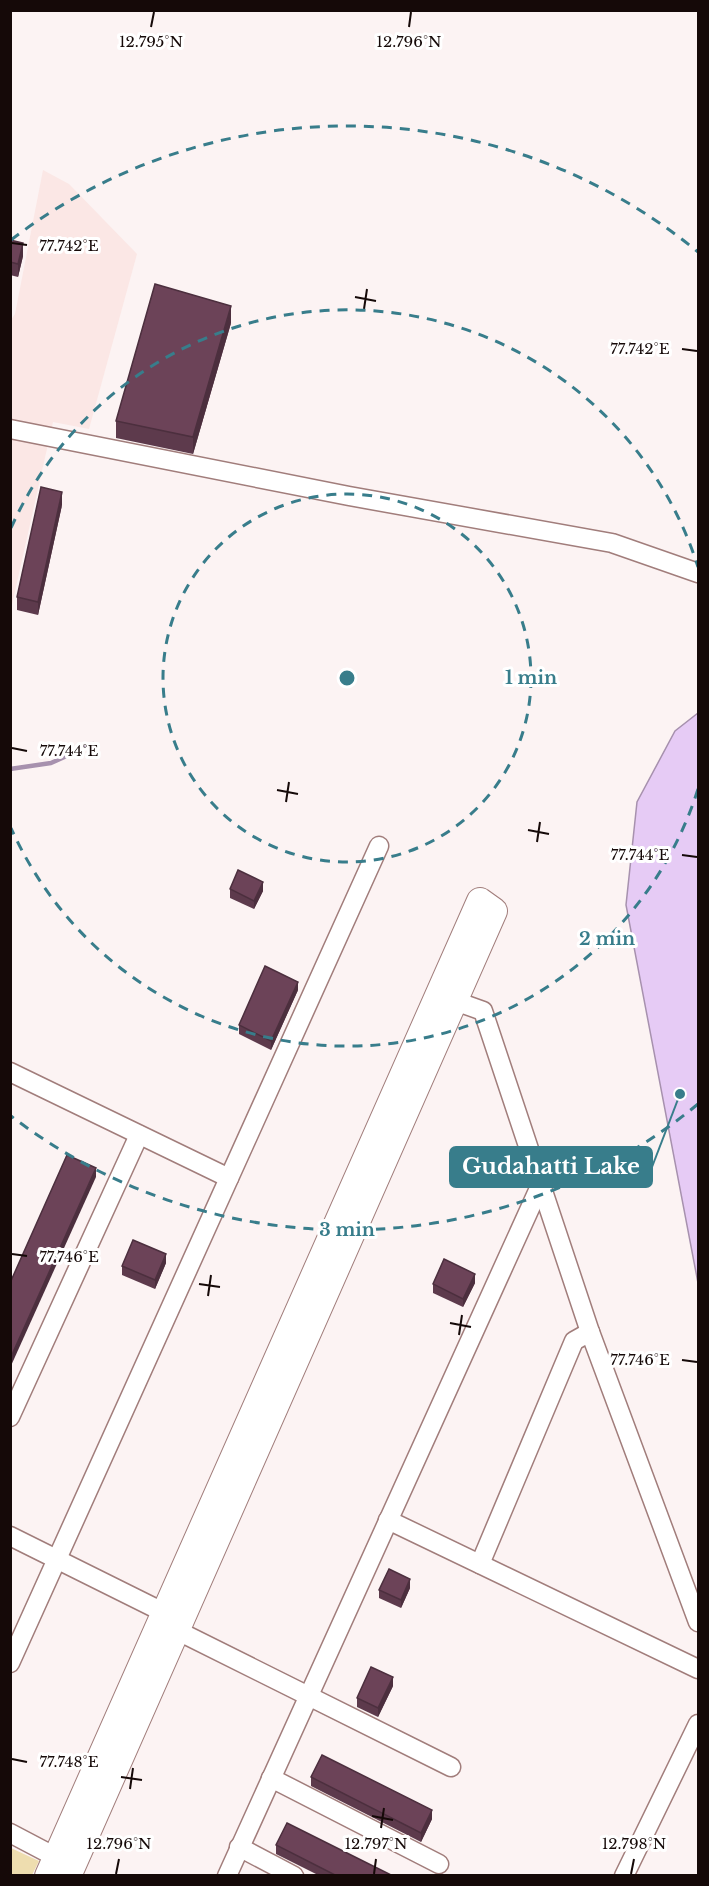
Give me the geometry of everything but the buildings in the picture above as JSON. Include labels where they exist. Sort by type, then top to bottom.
[{"type":"street","points":[[10,429],[338,493],[612,543],[699,573]]},
{"type":"street","points":[[10,1663],[379,846]]},
{"type":"street","points":[[10,1833],[61,1868],[174,1621],[455,1001],[494,911],[480,901],[174,1621]]},
{"type":"street","points":[[455,1001],[483,1011],[590,1332],[699,1622]]},
{"type":"street","points":[[10,1072],[229,1178]]},
{"type":"street","points":[[10,1417],[139,1134]]},
{"type":"street","points":[[227,1875],[541,1184]]},
{"type":"street","points":[[480,1564],[574,1341],[590,1332]]},
{"type":"street","points":[[388,1520],[699,1669]]},
{"type":"street","points":[[10,1536],[174,1621],[309,1696],[451,1767]]},
{"type":"street","points":[[624,1875],[699,1724]]},
{"type":"street","points":[[271,1778],[439,1864]]},
{"type":"street","points":[[239,1847],[294,1875]]},
{"type":"shaded area","points":[[43,170],[69,184],[137,254],[89,429],[53,422],[11,609],[11,320],[15,314]]},
{"type":"shaded area","points":[[698,713],[698,1283],[626,905],[637,802],[675,731]]},
{"type":"shaded area","points":[[11,1848],[39,1861],[32,1875],[11,1875]]},
{"type":"waterway","points":[[10,769],[51,763],[93,744]]},
{"type":"place","name":"Gudahatti Lake","points":[[680,1094]]}]
